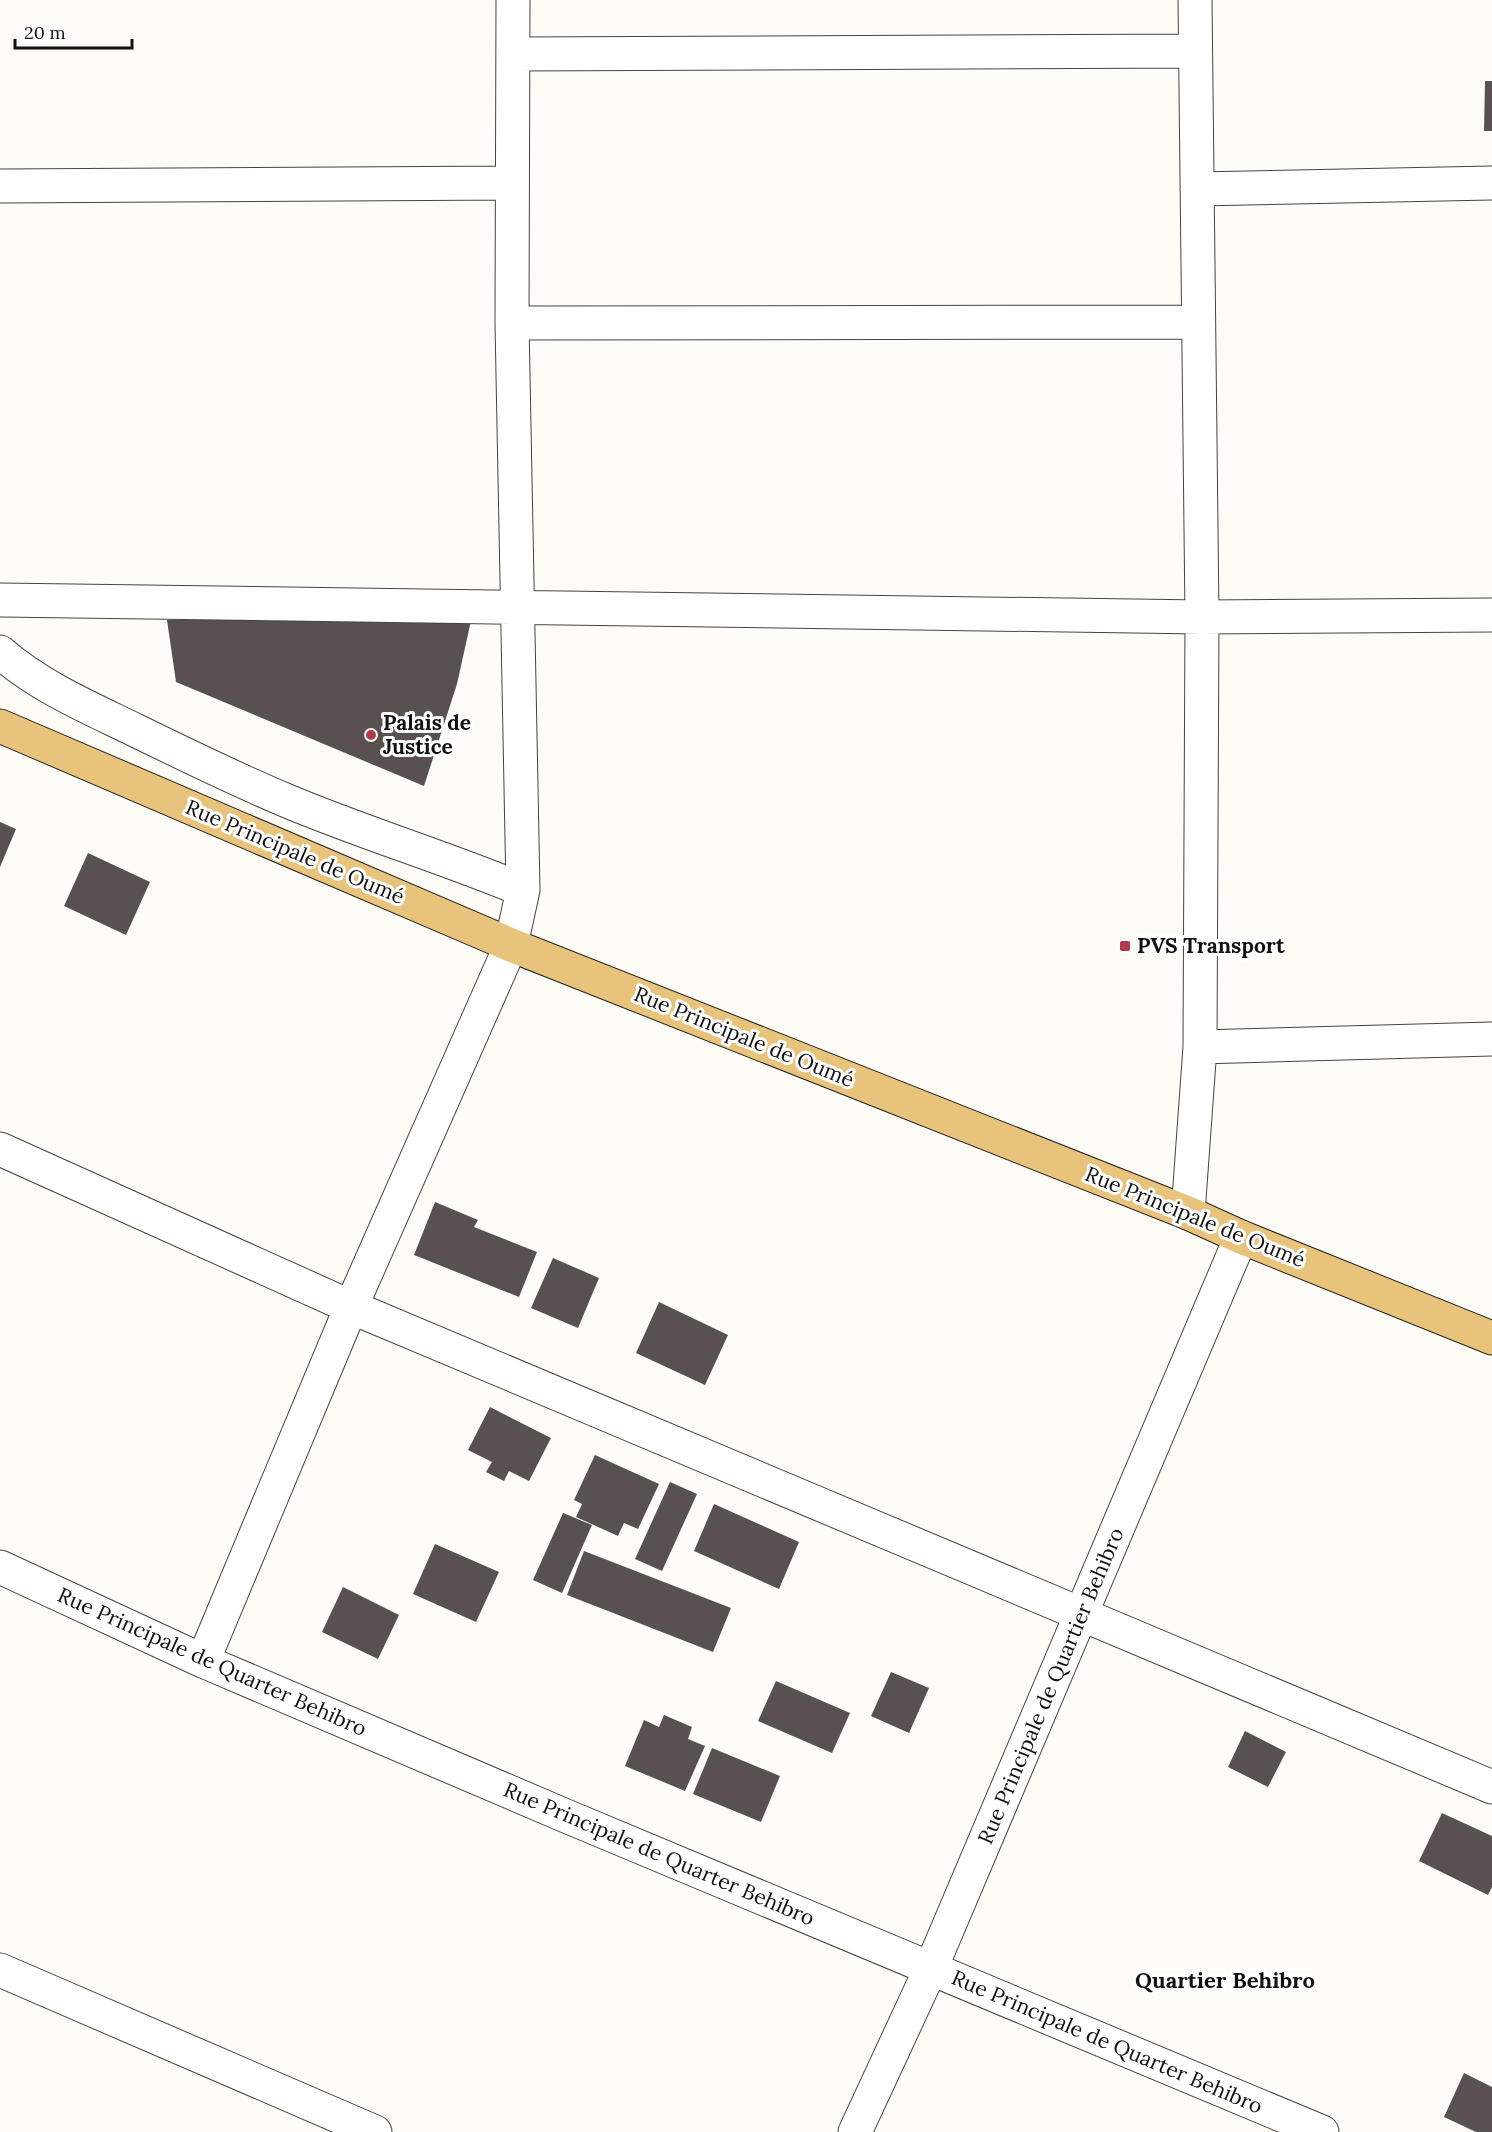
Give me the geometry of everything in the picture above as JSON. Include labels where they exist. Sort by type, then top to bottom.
[{"type":"main road","name":"Rue Principale de Oumé","points":[[0,726],[511,945],[1188,1213],[1241,1237],[1492,1338]]},
{"type":"street","points":[[203,1661],[351,1307],[511,945],[523,890],[512,323],[513,0]]},
{"type":"street","points":[[1188,1213],[1200,1047],[1203,617],[1195,0]]},
{"type":"street","points":[[514,54],[1195,51]]},
{"type":"street","points":[[0,186],[512,183]]},
{"type":"street","points":[[1197,189],[1492,183]]},
{"type":"street","points":[[512,323],[1198,322]]},
{"type":"street","points":[[0,600],[1203,617],[1492,615]]},
{"type":"street","points":[[0,652],[22,672],[73,700],[263,790],[523,890]]},
{"type":"street","points":[[1200,1047],[1492,1039]]},
{"type":"street","points":[[0,1149],[351,1307],[1492,1786]]},
{"type":"street","name":"Rue Principale de Quartier Behibro","points":[[855,2132],[931,1968],[1241,1237]]},
{"type":"street","name":"Rue Principale de Quarter Behibro","points":[[0,1567],[203,1661],[555,1812],[1322,2132]]},
{"type":"street","points":[[0,1970],[375,2132]]},
{"type":"building","points":[[1485,81],[1492,81],[1492,131],[1484,131]]},
{"type":"building","name":"Palais de Justice","points":[[472,616],[457,684],[424,786],[176,682],[167,620]]},
{"type":"building","points":[[0,822],[16,829],[0,867]]},
{"type":"building","points":[[88,853],[150,882],[126,935],[64,906]]},
{"type":"building","points":[[435,1202],[478,1220],[474,1227],[537,1252],[519,1297],[414,1255]]},
{"type":"building","points":[[553,1258],[599,1278],[578,1328],[531,1308]]},
{"type":"building","points":[[659,1302],[728,1335],[705,1385],[636,1353]]},
{"type":"building","points":[[490,1407],[551,1438],[529,1481],[509,1471],[504,1481],[486,1472],[492,1462],[468,1450]]},
{"type":"building","points":[[595,1455],[659,1484],[638,1529],[624,1523],[618,1536],[576,1517],[582,1504],[574,1500]]},
{"type":"building","points":[[670,1482],[697,1494],[662,1571],[635,1559]]},
{"type":"building","points":[[714,1504],[799,1542],[779,1589],[694,1551]]},
{"type":"building","points":[[563,1513],[592,1525],[562,1593],[533,1580]]},
{"type":"building","points":[[435,1544],[499,1572],[476,1622],[413,1594]]},
{"type":"building","points":[[584,1551],[731,1608],[713,1652],[567,1595]]},
{"type":"building","points":[[343,1587],[399,1615],[378,1659],[322,1632]]},
{"type":"building","points":[[891,1672],[929,1688],[909,1733],[871,1716]]},
{"type":"building","points":[[776,1681],[850,1713],[832,1753],[758,1721]]},
{"type":"building","points":[[664,1715],[692,1727],[688,1739],[705,1746],[685,1791],[625,1766],[644,1720],[659,1727]]},
{"type":"building","points":[[1245,1731],[1286,1752],[1268,1787],[1228,1767]]},
{"type":"building","points":[[712,1748],[780,1776],[761,1822],[693,1794]]},
{"type":"building","points":[[1442,1813],[1492,1836],[1492,1887],[1488,1895],[1419,1861]]},
{"type":"building","points":[[1464,2073],[1492,2087],[1492,2132],[1476,2132],[1444,2117]]},
{"type":"place","name":"Palais de Justice","points":[[371,735]]},
{"type":"place","name":"PVS Transport","points":[[1125,946]]},
{"type":"district","name":"Quartier Behibro","points":[[1225,1980]]}]
